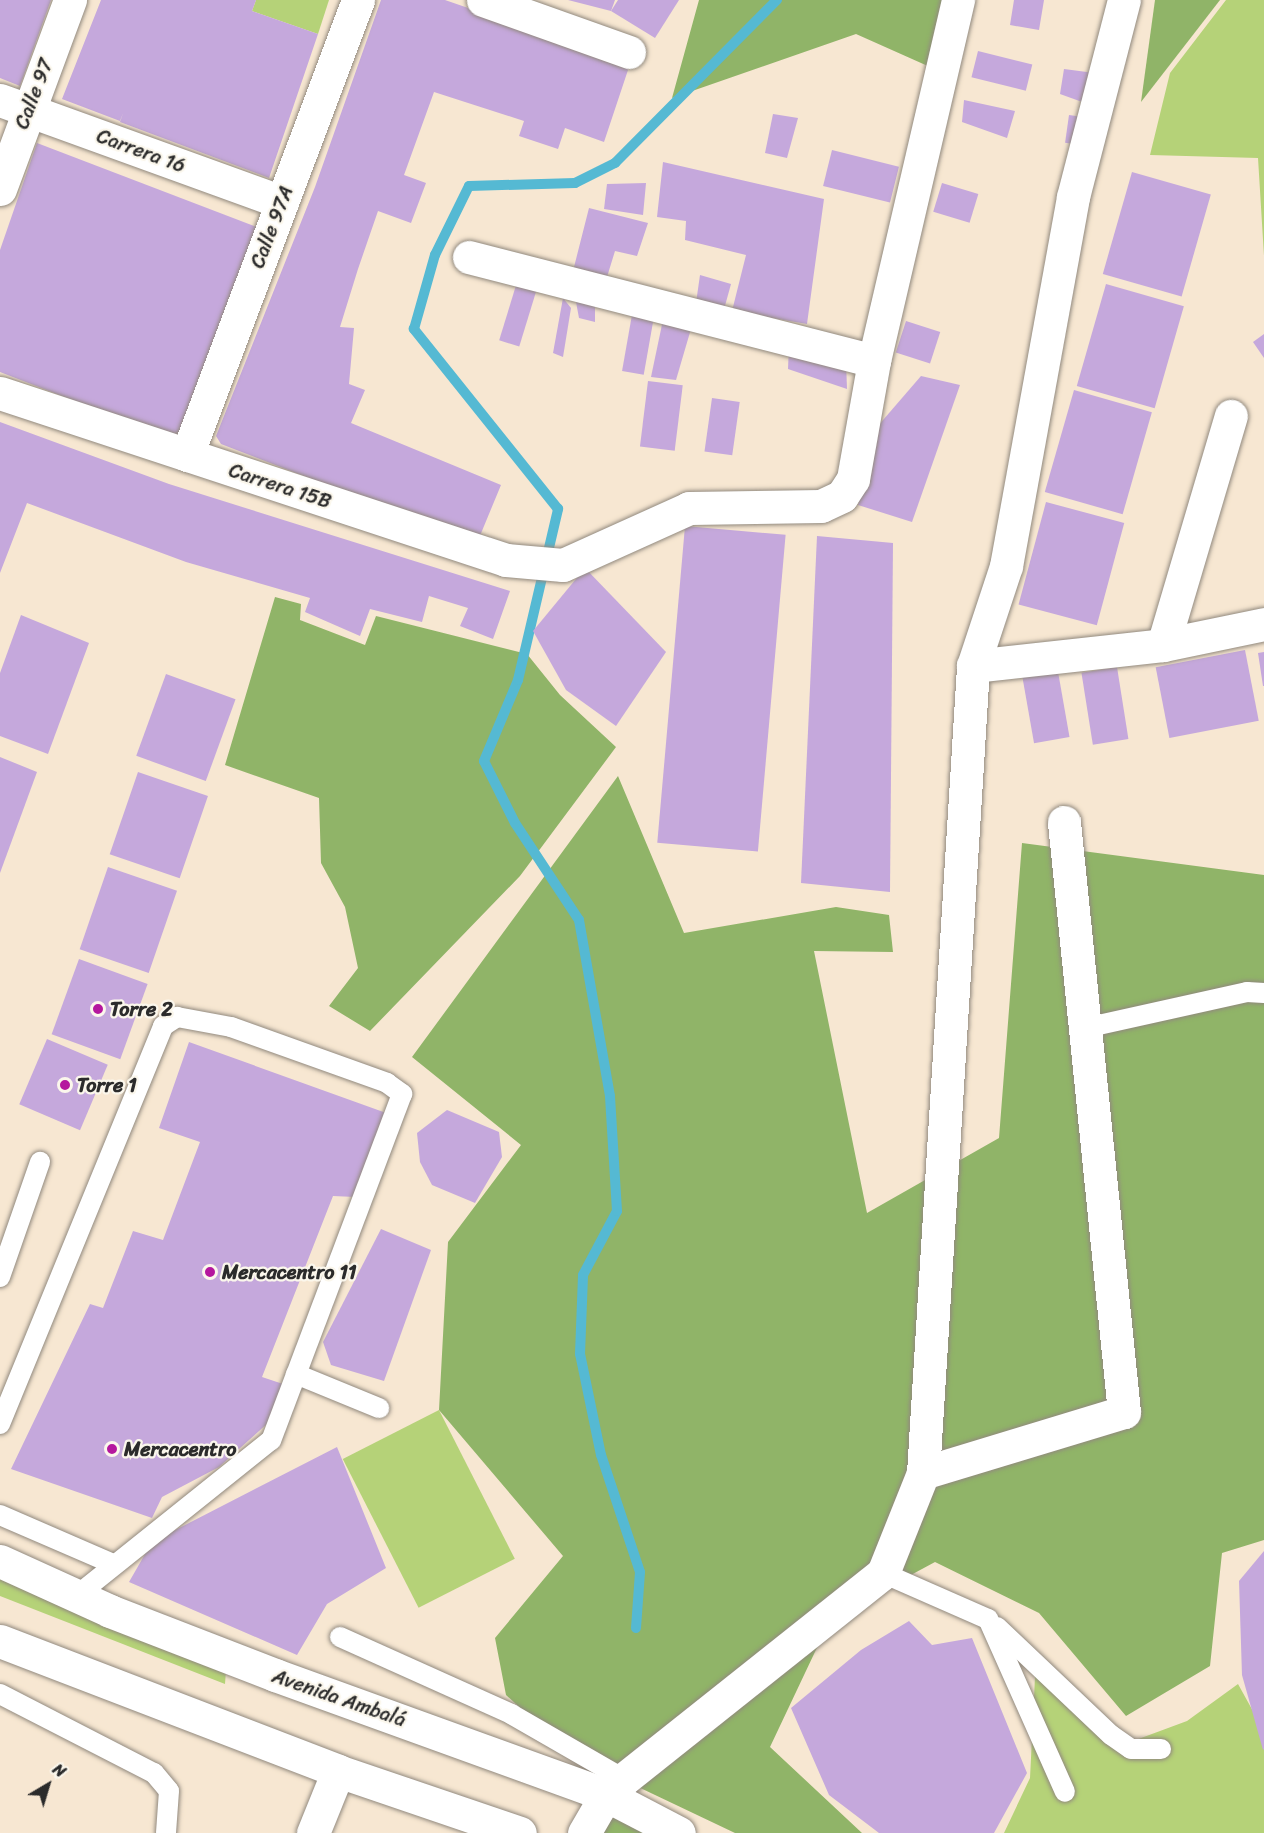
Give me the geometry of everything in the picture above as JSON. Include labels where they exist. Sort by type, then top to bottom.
[{"type":"street","name":"Calle 97","points":[[0,189],[14,105],[70,0]]},
{"type":"street","name":"Calle 97A","points":[[187,455],[358,0]]},
{"type":"street","points":[[483,0],[629,52]]},
{"type":"street","points":[[469,257],[874,361],[958,0]]},
{"type":"street","points":[[584,1833],[615,1787],[883,1573],[923,1473],[973,666],[1006,566],[1073,197],[1124,0]]},
{"type":"street","name":"Carrera 16","points":[[14,105],[282,202]]},
{"type":"street","name":"Carrera 15B","points":[[0,393],[506,560],[563,565],[689,508],[821,506],[842,496],[853,479],[874,361]]},
{"type":"street","points":[[1163,645],[1231,416]]},
{"type":"street","points":[[973,666],[1163,645],[1264,624]]},
{"type":"street","points":[[923,1473],[1124,1412],[1064,822]]},
{"type":"street","name":"Avenida Ambalá","points":[[0,1561],[76,1596],[275,1675],[615,1787],[679,1833]]},
{"type":"street","points":[[0,1641],[338,1771],[520,1833]]},
{"type":"street","points":[[313,1833],[338,1771]]},
{"type":"lane","points":[[1085,1028],[1247,992],[1264,993]]},
{"type":"lane","points":[[0,1424],[163,1026],[177,1017],[231,1027],[387,1083],[402,1094],[271,1440],[113,1564],[76,1596]]},
{"type":"lane","points":[[0,1277],[40,1162]]},
{"type":"lane","points":[[296,1374],[379,1408]]},
{"type":"lane","points":[[0,1515],[113,1564]]},
{"type":"lane","points":[[883,1573],[988,1619],[1111,1735],[1131,1749],[1161,1749]]},
{"type":"lane","points":[[988,1619],[1065,1792]]},
{"type":"lane","points":[[340,1637],[511,1714],[615,1787]]},
{"type":"lane","points":[[0,1694],[154,1773],[170,1791],[166,1833]]},
{"type":"green space","points":[[256,0],[329,0],[318,34],[252,11]]},
{"type":"green space","points":[[699,0],[955,0],[939,71],[856,34],[672,98]]},
{"type":"green space","points":[[1155,0],[1220,0],[1141,102]]},
{"type":"green space","points":[[1226,0],[1264,0],[1264,256],[1258,158],[1150,155],[1170,73]]},
{"type":"green space","points":[[275,597],[301,604],[300,620],[365,645],[376,616],[527,654],[560,695],[616,747],[520,876],[370,1031],[329,1006],[358,968],[345,907],[321,863],[319,798],[225,765]]},
{"type":"green space","points":[[618,776],[684,933],[836,907],[889,915],[893,952],[814,951],[867,1213],[999,1138],[1022,843],[1264,875],[1264,1540],[1222,1553],[1210,1666],[1126,1716],[1039,1613],[935,1562],[831,1618],[770,1747],[862,1833],[735,1833],[573,1756],[506,1695],[495,1638],[563,1556],[439,1410],[448,1242],[521,1145],[412,1057]]},
{"type":"green space","points":[[439,1410],[515,1559],[419,1608],[343,1459]]},
{"type":"green space","points":[[0,1578],[226,1670],[225,1684],[0,1596]]},
{"type":"green space","points":[[1036,1657],[1133,1741],[1187,1721],[1238,1684],[1264,1731],[1264,1833],[1004,1833],[1030,1778]]},
{"type":"green space","points":[[614,1814],[665,1833],[596,1833]]},
{"type":"building","points":[[0,0],[51,0],[20,86],[0,78]]},
{"type":"building","points":[[101,0],[256,0],[252,11],[318,34],[269,178],[120,122],[123,113],[120,121],[62,99]]},
{"type":"building","points":[[381,0],[445,0],[630,64],[604,142],[565,128],[558,149],[519,136],[524,121],[434,92],[404,175],[426,183],[411,223],[378,211],[358,269],[340,327],[354,328],[349,384],[365,390],[351,423],[501,485],[477,543],[221,444],[216,436],[315,187]]},
{"type":"building","points":[[568,0],[615,0],[611,11]]},
{"type":"building","points":[[618,0],[679,0],[655,38],[611,11]]},
{"type":"building","points":[[1014,0],[1044,0],[1039,30],[1010,25]]},
{"type":"building","points":[[978,51],[1032,65],[1026,91],[971,77]]},
{"type":"building","points":[[1064,69],[1102,74],[1096,107],[1060,94]]},
{"type":"building","points":[[964,100],[1015,111],[1007,138],[962,122]]},
{"type":"building","points":[[773,114],[798,118],[787,158],[765,153]]},
{"type":"building","points":[[1069,115],[1090,118],[1086,146],[1065,143]]},
{"type":"building","points":[[37,143],[262,229],[178,441],[0,372],[0,250]]},
{"type":"building","points":[[832,150],[899,167],[890,203],[823,186]]},
{"type":"building","points":[[663,162],[824,199],[807,324],[732,311],[746,255],[685,240],[686,221],[657,217]]},
{"type":"building","points":[[1132,172],[1211,195],[1182,296],[1103,274]]},
{"type":"building","points":[[646,183],[643,215],[604,209],[607,184]]},
{"type":"building","points":[[942,183],[978,194],[970,223],[933,212]]},
{"type":"building","points":[[589,208],[648,223],[637,256],[615,251],[607,277],[573,271]]},
{"type":"building","points":[[700,275],[731,284],[723,313],[696,303]]},
{"type":"building","points":[[517,282],[537,288],[519,346],[499,340]]},
{"type":"building","points":[[1106,284],[1184,306],[1155,408],[1077,386]]},
{"type":"building","points":[[574,291],[595,293],[595,322],[579,318]]},
{"type":"building","points":[[563,298],[571,308],[563,357],[553,353]]},
{"type":"building","points":[[633,309],[655,313],[644,375],[622,371]]},
{"type":"building","points":[[664,315],[693,322],[676,380],[651,377]]},
{"type":"building","points":[[906,321],[940,332],[930,364],[896,352]]},
{"type":"building","points":[[1264,334],[1264,358],[1253,342]]},
{"type":"building","points":[[789,346],[846,361],[847,389],[788,369]]},
{"type":"building","points":[[921,376],[960,385],[912,522],[858,505],[877,427]]},
{"type":"building","points":[[648,381],[683,385],[675,451],[640,447]]},
{"type":"building","points":[[1074,390],[1152,412],[1123,514],[1045,492]]},
{"type":"building","points":[[712,398],[740,402],[732,455],[704,451]]},
{"type":"building","points":[[0,422],[169,484],[510,591],[493,639],[460,626],[468,608],[429,596],[422,622],[370,609],[360,636],[305,612],[310,598],[186,562],[27,503],[0,573]]},
{"type":"building","points":[[1046,502],[1124,523],[1097,625],[1019,604]]},
{"type":"building","points":[[685,526],[786,535],[758,852],[657,843]]},
{"type":"building","points":[[817,536],[893,543],[890,892],[801,883]]},
{"type":"building","points":[[585,568],[666,652],[616,726],[566,690],[533,631]]},
{"type":"building","points":[[21,615],[89,643],[48,754],[0,736],[0,673]]},
{"type":"building","points":[[1245,650],[1259,721],[1169,738],[1156,667]]},
{"type":"building","points":[[1264,652],[1264,686],[1263,686],[1258,653]]},
{"type":"building","points":[[1057,666],[1070,737],[1034,743],[1022,672]]},
{"type":"building","points":[[1117,667],[1128,739],[1093,745],[1081,673]]},
{"type":"building","points":[[166,674],[236,699],[206,781],[136,756]]},
{"type":"building","points":[[0,757],[37,772],[0,873]]},
{"type":"building","points":[[138,772],[208,796],[180,878],[110,854]]},
{"type":"building","points":[[108,867],[177,891],[149,973],[80,949]]},
{"type":"building","name":"Torre 2","points":[[79,959],[148,984],[120,1059],[52,1034]]},
{"type":"building","name":"Torre 1","points":[[47,1039],[108,1065],[80,1130],[19,1104]]},
{"type":"building","name":"Mercacentro 11","points":[[189,1042],[389,1114],[355,1197],[333,1196],[262,1377],[283,1384],[268,1423],[219,1467],[162,1497],[152,1518],[11,1469],[90,1304],[103,1308],[133,1231],[163,1240],[200,1142],[159,1128]]},
{"type":"building","points":[[447,1110],[499,1132],[502,1157],[475,1203],[432,1185],[420,1162],[417,1133]]},
{"type":"building","points":[[381,1229],[431,1250],[384,1381],[331,1365],[323,1342]]},
{"type":"building","points":[[337,1447],[386,1568],[327,1604],[297,1655],[129,1582],[152,1542]]},
{"type":"building","points":[[1264,1551],[1263,1750],[1242,1675],[1239,1581]]},
{"type":"building","points":[[909,1621],[932,1645],[972,1638],[1027,1773],[994,1833],[879,1833],[829,1795],[791,1708],[861,1650]]},
{"type":"waterway","points":[[636,1628],[640,1572],[601,1455],[580,1354],[583,1275],[617,1211],[610,1096],[579,920],[515,823],[484,761],[518,680],[558,509],[414,329],[435,255],[469,186],[575,183],[615,163],[777,0]]},
{"type":"place","name":"Torre 2","points":[[98,1009]]},
{"type":"place","name":"Torre 1","points":[[65,1085]]},
{"type":"place","name":"Mercacentro 11","points":[[210,1272]]},
{"type":"place","name":"Mercacentro","points":[[112,1449]]}]
